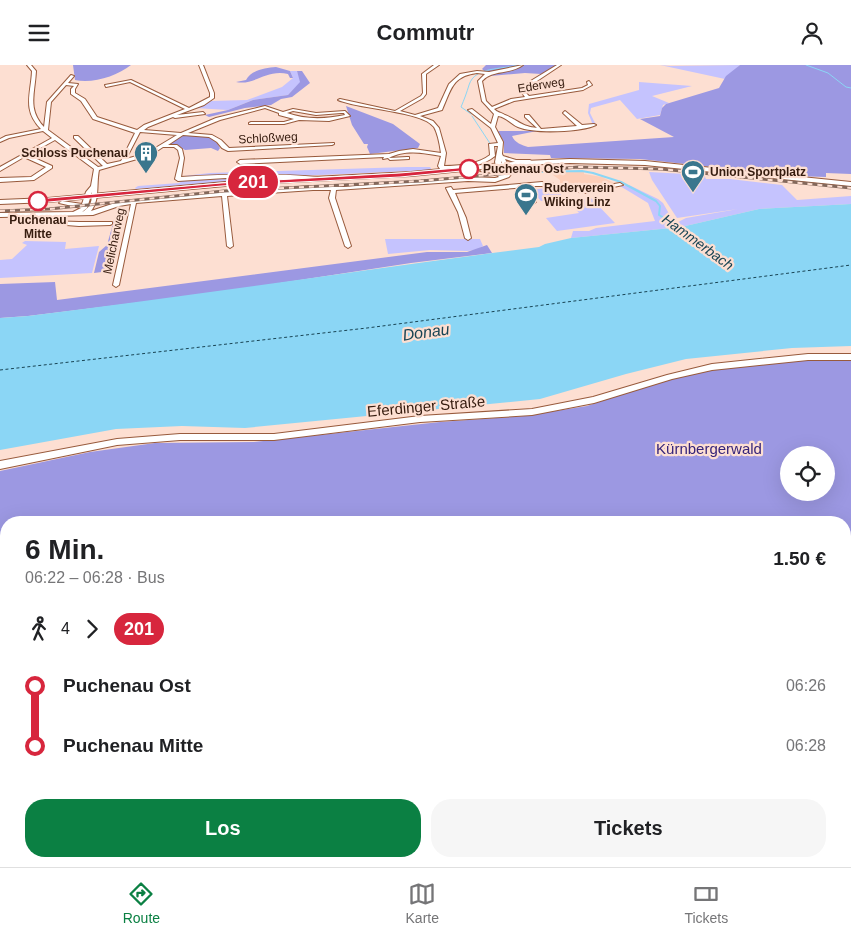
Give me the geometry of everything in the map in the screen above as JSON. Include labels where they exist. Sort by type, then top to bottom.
[{"type":"main road","points":[[0,201],[86,205],[95,198],[221,184],[318,179],[457,168],[502,170],[535,162],[582,160],[635,162],[851,185]]},
{"type":"main road","points":[[95,198],[402,178],[564,164],[642,165],[851,185]]},
{"type":"main road","points":[[0,205],[62,203],[86,205]]},
{"type":"main road","name":"Eferdinger Straße","points":[[0,465],[98,444],[127,441],[180,437],[274,437],[428,418],[532,412],[594,400],[670,377],[712,367],[808,357],[851,357]]},
{"type":"street","points":[[29,65],[34,73],[31,109],[33,115],[44,130],[86,158],[97,169]]},
{"type":"street","points":[[123,160],[139,131],[148,124],[206,102],[213,97],[201,65]]},
{"type":"street","points":[[396,112],[422,97],[425,91],[424,74],[437,65]]},
{"type":"street","points":[[415,116],[439,110],[449,87],[456,79],[466,73],[486,73],[517,68],[521,65]]},
{"type":"street","points":[[528,98],[524,93],[526,88],[559,65]]},
{"type":"street","points":[[486,73],[480,83],[484,101],[496,114],[507,116],[518,126],[548,131],[594,125]]},
{"type":"street","points":[[0,141],[47,128],[49,102],[72,76]]},
{"type":"street","points":[[106,86],[130,81],[188,109]]},
{"type":"street","name":"Ederweg","points":[[492,108],[507,101],[583,89],[590,85],[589,82]]},
{"type":"street","name":"Schloßweg","points":[[66,84],[77,85],[73,89],[73,94],[83,100],[95,118],[139,131],[210,136],[219,141],[228,150],[332,145]]},
{"type":"street","points":[[340,100],[415,116],[432,123],[436,127],[444,153],[441,167],[457,168],[481,162],[492,157],[493,145],[501,144]]},
{"type":"street","points":[[97,169],[123,160],[142,157],[182,135],[218,119],[262,107],[269,107],[281,114],[299,119],[329,120],[348,116],[345,112],[316,114],[296,110],[281,114]]},
{"type":"street","points":[[470,110],[493,127],[501,144],[501,156],[498,157],[502,170]]},
{"type":"street","points":[[565,112],[581,127]]},
{"type":"street","points":[[165,117],[180,117],[202,113]]},
{"type":"street","points":[[493,127],[496,114]]},
{"type":"street","points":[[527,115],[539,128],[538,130]]},
{"type":"street","points":[[251,123],[284,123],[299,119]]},
{"type":"street","points":[[76,137],[106,166]]},
{"type":"street","points":[[0,169],[56,138]]},
{"type":"street","points":[[164,146],[175,146],[180,149],[182,158],[178,179],[226,176],[318,179]]},
{"type":"street","points":[[240,162],[389,155],[422,151],[443,155]]},
{"type":"street","points":[[0,180],[32,179],[50,167],[23,155]]},
{"type":"street","points":[[384,160],[389,155]]},
{"type":"street","points":[[501,156],[515,161],[535,162]]},
{"type":"street","points":[[368,162],[406,158]]},
{"type":"street","points":[[481,162],[502,170],[517,187]]},
{"type":"street","points":[[0,215],[71,213],[86,205],[97,169]]},
{"type":"street","points":[[86,205],[98,212],[116,205],[134,202],[224,194],[445,181],[502,170]]},
{"type":"street","points":[[445,181],[452,192],[467,227],[468,238]]},
{"type":"street","points":[[452,192],[528,185],[549,185],[585,191],[620,185]]},
{"type":"street","points":[[528,185],[534,202]]},
{"type":"street","points":[[86,205],[89,211],[95,198],[93,187]]},
{"type":"street","points":[[334,189],[332,198],[348,246]]},
{"type":"street","points":[[224,194],[230,246]]},
{"type":"street","name":"Melicharweg","points":[[116,285],[134,202]]},
{"type":"street","points":[[50,213],[43,222],[110,223]]},
{"type":"shaded area","points":[[660,65],[670,66],[740,65],[725,79]]},
{"type":"shaded area","points":[[290,71],[297,71],[301,82],[288,95],[253,100],[228,110],[195,108],[211,101],[247,100],[282,87],[293,78]]},
{"type":"shaded area","points":[[639,82],[692,86],[652,96],[669,103],[663,105],[660,115],[637,119],[620,100],[591,108],[590,113],[596,125],[593,125],[588,113],[589,104],[639,90]]},
{"type":"shaded area","points":[[430,167],[432,170],[298,176],[135,188],[138,186],[179,183],[183,180],[184,176],[210,173]]},
{"type":"shaded area","points":[[552,172],[584,172],[584,174],[602,177],[618,185],[585,190],[560,186],[560,180]]},
{"type":"shaded area","points":[[649,172],[704,175],[706,179],[730,179],[782,185],[797,200],[851,196],[851,204],[759,209],[681,227],[571,238],[573,231],[589,231],[596,228],[655,221],[648,203],[620,186],[629,185],[658,199],[663,203],[672,219],[669,221],[678,222],[686,218],[738,209],[677,218],[652,180]]},
{"type":"shaded area","points":[[554,187],[564,198],[541,201],[531,190]]},
{"type":"shaded area","points":[[591,198],[615,223],[557,231],[546,218],[579,213],[569,201]]},
{"type":"shaded area","points":[[385,239],[480,239],[483,246],[476,250],[467,251],[430,250],[388,254]]},
{"type":"shaded area","points":[[25,241],[66,242],[65,249],[99,246],[92,273],[0,278],[0,260],[12,259],[27,245],[22,243]]},
{"type":"green space","points":[[73,65],[131,65],[119,73],[104,78],[82,81],[75,80]]},
{"type":"green space","points":[[486,65],[559,65],[541,74],[525,73],[490,76],[482,69]]},
{"type":"green space","points":[[740,65],[851,65],[851,174],[826,173],[826,177],[794,176],[640,159],[551,158],[550,155],[504,153],[504,142],[498,131],[529,131],[528,129],[537,131],[512,136],[517,142],[528,147],[674,137],[640,119],[660,116],[662,108],[666,104],[719,88],[726,76]]},
{"type":"green space","points":[[276,67],[290,71],[293,78],[290,78],[288,74],[280,73],[267,75],[249,82],[236,82],[246,80],[251,74],[259,70]]},
{"type":"green space","points":[[297,71],[302,71],[310,83],[292,97],[281,99],[271,105],[245,108],[209,117],[205,115],[228,110],[253,100],[288,95],[300,82]]},
{"type":"green space","points":[[346,106],[393,124],[420,144],[418,148],[370,154],[367,147],[368,144],[364,144],[352,125]]},
{"type":"green space","points":[[183,135],[209,138],[214,140],[220,148],[218,151],[211,148],[185,150],[170,144]]},
{"type":"green space","points":[[114,220],[122,220],[110,271],[94,273],[99,252],[107,245]]},
{"type":"green space","points":[[487,245],[492,253],[411,263],[208,294],[0,318],[0,284],[55,282],[57,300],[427,252],[467,252]]},
{"type":"green space","name":"Kürnbergerwald","points":[[822,359],[851,360],[851,516],[0,516],[0,471],[90,452],[155,443],[254,442],[440,422],[524,416],[587,406],[664,380],[730,367]]},
{"type":"water","name":"Donau","points":[[851,204],[851,346],[792,348],[686,359],[540,399],[245,428],[182,426],[116,429],[0,450],[0,318],[92,308],[539,247],[571,238],[681,227],[759,209]]},
{"type":"waterway","name":"Hammerbach","points":[[471,114],[461,107],[472,79],[483,72],[517,65]]},
{"type":"waterway","points":[[806,65],[828,73],[846,87],[851,88]]},
{"type":"waterway","name":"Hammerbach","points":[[472,116],[495,151]]},
{"type":"waterway","name":"Hammerbach","points":[[529,172],[582,171],[621,182],[656,201],[660,206],[659,215],[684,229]]},
{"type":"ferry route","points":[[0,370],[367,328],[851,265]]},
{"type":"railway","points":[[0,211],[49,209],[224,191],[421,181],[578,167],[661,169],[851,188]]},
{"type":"bus line","name":"201","points":[[38,201],[221,184],[400,175],[469,169]]},
{"type":"place","name":"Puchenau Ost","points":[[469,169]]},
{"type":"place","name":"Schloss Puchenau","points":[[146,174]]},
{"type":"place","name":"Union Sportplatz","points":[[693,193]]},
{"type":"place","name":"Puchenau Mitte","points":[[38,201]]},
{"type":"place","name":"Ruderverein Wiking Linz","points":[[526,216]]}]
